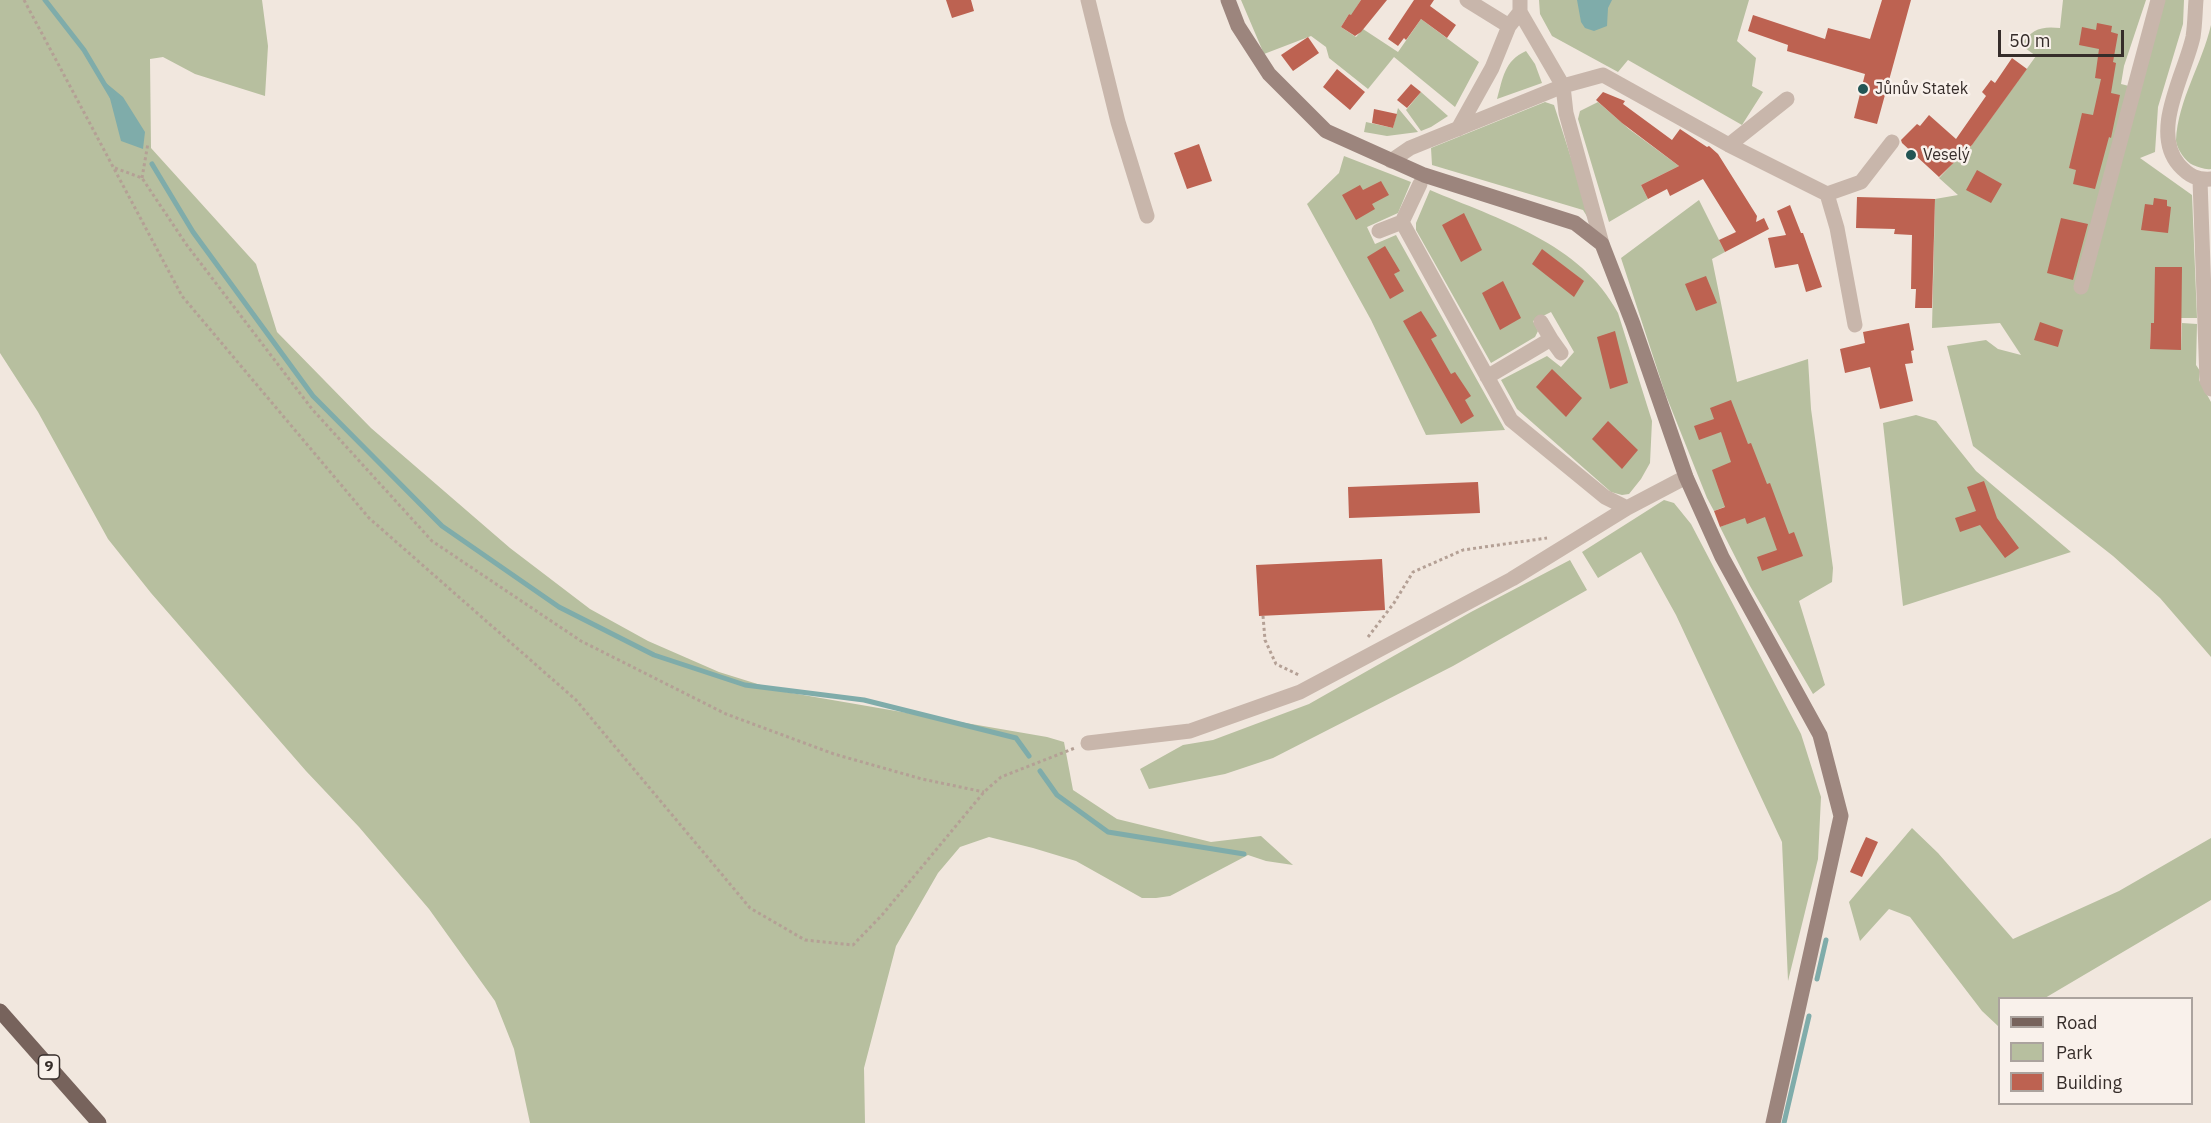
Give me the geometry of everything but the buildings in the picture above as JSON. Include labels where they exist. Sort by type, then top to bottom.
[{"type":"main road","name":"9","points":[[0,1011],[99,1123]]},
{"type":"street","points":[[1088,0],[1118,122],[1147,216]]},
{"type":"street","points":[[1228,0],[1238,26],[1269,75],[1326,131],[1424,175],[1575,223],[1602,244]]},
{"type":"street","points":[[1467,0],[1509,26]]},
{"type":"street","points":[[2081,288],[2158,0]]},
{"type":"street","points":[[2196,0],[2193,37],[2168,114],[2168,131],[2174,159],[2187,174],[2205,180],[2207,381],[2211,389]]},
{"type":"street","points":[[1458,129],[1492,68],[1520,6]]},
{"type":"street","points":[[1520,6],[1563,86],[1566,113],[1602,244],[1633,324],[1686,477],[1722,557],[1820,735],[1841,816],[1773,1123]]},
{"type":"street","points":[[1391,161],[1410,148],[1563,86],[1603,75],[1730,145],[1827,194],[1861,182],[1893,142]]},
{"type":"street","points":[[1730,145],[1787,99]]},
{"type":"street","points":[[1379,231],[1402,222],[1420,184]]},
{"type":"street","points":[[1827,194],[1837,228],[1855,325]]},
{"type":"street","points":[[1402,222],[1511,420],[1605,497],[1627,508]]},
{"type":"street","points":[[1541,322],[1561,353]]},
{"type":"street","points":[[1487,377],[1551,339]]},
{"type":"street","points":[[1088,743],[1190,731],[1300,692],[1512,579],[1572,540],[1686,477]]},
{"type":"path","points":[[24,0],[182,296],[369,518],[576,700],[750,908],[805,940],[853,945],[882,915],[984,792],[1000,777],[1088,743]]},
{"type":"path","points":[[142,178],[148,142]]},
{"type":"path","points":[[113,167],[142,178],[186,244],[312,409],[432,541],[581,641],[726,714],[834,754],[922,779],[984,792]]},
{"type":"path","points":[[1363,644],[1394,603],[1413,572],[1463,550],[1562,536],[1572,540]]},
{"type":"path","points":[[1263,616],[1265,640],[1276,664],[1300,675]]},
{"type":"green space","points":[[0,0],[262,0],[268,46],[265,96],[195,74],[163,57],[150,59],[151,148],[256,264],[277,332],[371,428],[510,548],[590,609],[648,641],[719,672],[780,691],[1047,737],[1064,742],[1073,790],[1117,819],[1211,842],[1261,836],[1293,865],[1266,861],[1248,855],[1170,896],[1142,898],[1076,861],[989,837],[960,847],[938,873],[896,946],[864,1068],[865,1123],[530,1123],[514,1049],[495,1001],[429,909],[151,593],[108,539],[38,412],[0,353]]},
{"type":"green space","points":[[1241,0],[1361,0],[1356,8],[1366,25],[1349,14],[1341,27],[1356,37],[1363,29],[1398,52],[1421,19],[1479,62],[1455,107],[1394,57],[1368,89],[1329,58],[1326,47],[1311,36],[1264,54]]},
{"type":"green space","points":[[1539,0],[1749,0],[1737,41],[1756,58],[1752,86],[1763,92],[1742,125],[1628,60],[1618,72],[1552,36],[1540,14]]},
{"type":"green space","points":[[2063,0],[2146,0],[2124,66],[2121,84],[2129,86],[2087,291],[2164,0],[2184,0],[2183,24],[2158,107],[2155,152],[2140,158],[2192,195],[2197,318],[2168,318],[2168,323],[2151,323],[2150,349],[2181,349],[2182,323],[2197,324],[2196,365],[2200,371],[2199,380],[2211,402],[2211,657],[2160,598],[2113,556],[1973,446],[1947,346],[1986,340],[1998,349],[2021,355],[2000,323],[1932,328],[1935,199],[1958,195],[1939,178],[1956,160],[1957,153],[1961,156],[1971,146],[2036,56],[2021,45],[2025,40],[2038,30],[2060,28]]},
{"type":"green space","points":[[2211,25],[2211,169],[2209,169],[2187,161],[2176,140],[2181,111]]},
{"type":"green space","points":[[1526,51],[1535,64],[1542,83],[1497,99],[1509,65]]},
{"type":"green space","points":[[1421,92],[1448,116],[1421,131],[1406,110]]},
{"type":"green space","points":[[1545,102],[1554,105],[1593,226],[1583,210],[1432,165],[1431,148]]},
{"type":"green space","points":[[1598,102],[1629,129],[1679,166],[1641,185],[1648,199],[1609,222],[1578,119],[1580,111]]},
{"type":"green space","points":[[1398,108],[1418,132],[1387,136],[1364,132],[1366,122],[1393,128]]},
{"type":"green space","points":[[1344,156],[1411,182],[1398,213],[1367,227],[1375,244],[1396,235],[1505,430],[1426,435],[1371,320],[1307,204],[1339,173]]},
{"type":"green space","points":[[1430,190],[1510,223],[1560,251],[1583,268],[1602,289],[1618,313],[1652,421],[1650,463],[1629,494],[1611,492],[1517,409],[1501,380],[1547,356],[1561,367],[1574,352],[1551,312],[1533,321],[1538,331],[1535,337],[1491,363],[1416,230],[1416,223]]},
{"type":"green space","points":[[1699,200],[1725,252],[1712,259],[1737,382],[1808,359],[1811,409],[1833,568],[1832,582],[1799,601],[1825,685],[1813,694],[1750,586],[1720,527],[1735,521],[1729,505],[1714,511],[1707,498],[1665,393],[1621,258]]},
{"type":"green space","points":[[1916,415],[1936,421],[1976,471],[2071,552],[1903,606],[1883,423]]},
{"type":"green space","points":[[1664,500],[1674,503],[1691,524],[1801,734],[1821,797],[1818,859],[1788,981],[1782,842],[1676,615],[1641,552],[1598,578],[1582,552]]},
{"type":"green space","points":[[1570,560],[1587,590],[1453,666],[1273,758],[1225,774],[1149,789],[1140,769],[1183,745],[1213,740],[1309,704],[1471,612]]},
{"type":"green space","points":[[1912,828],[1938,853],[2013,939],[2119,891],[2211,838],[2211,900],[2047,997],[1998,997],[1998,1026],[1982,1011],[1910,917],[1889,909],[1860,941],[1849,902]]},
{"type":"water","points":[[1577,0],[1612,0],[1608,8],[1607,26],[1594,31],[1585,28],[1581,22]]},
{"type":"water","points":[[106,83],[123,97],[145,132],[143,149],[121,141]]},
{"type":"waterway","points":[[45,0],[84,50],[112,97]]},
{"type":"waterway","points":[[152,164],[193,232],[313,396],[442,526],[559,607],[654,655],[745,685],[864,700],[1016,738],[1029,756]]},
{"type":"waterway","points":[[1040,771],[1057,795],[1108,832],[1244,854]]},
{"type":"waterway","points":[[1817,979],[1826,940]]},
{"type":"waterway","points":[[1784,1123],[1809,1016]]},
{"type":"place","name":"Jůnův Statek","points":[[1863,89]]},
{"type":"place","name":"Veselý","points":[[1911,155]]}]
